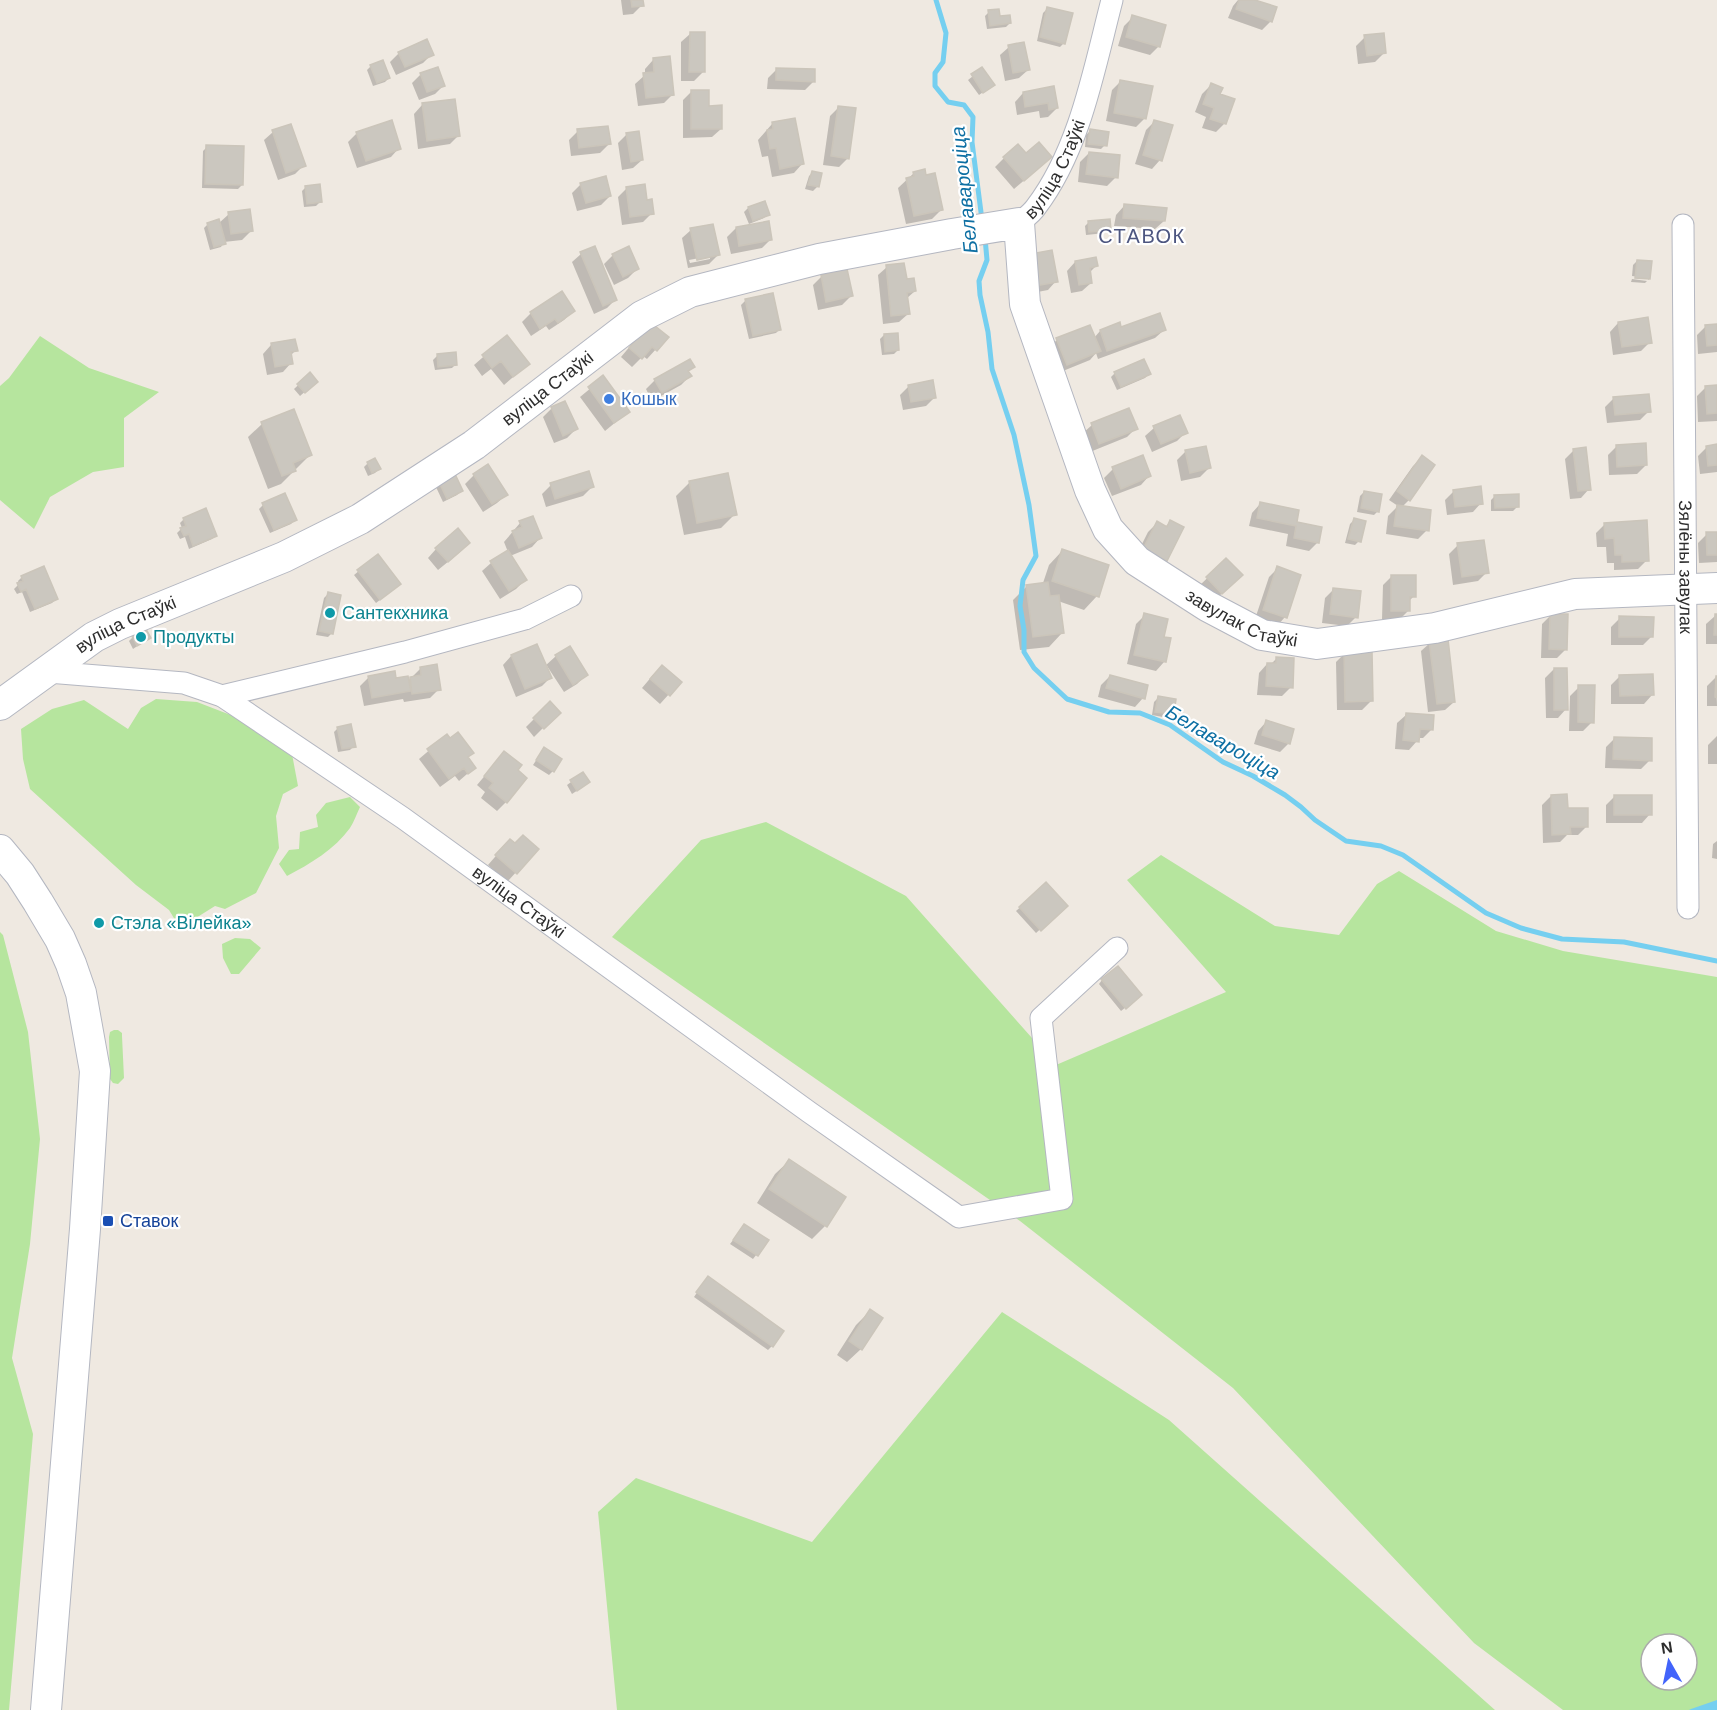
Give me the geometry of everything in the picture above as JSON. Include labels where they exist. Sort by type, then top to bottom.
[{"type":"street","name":"вуліца Стаўкі","points":[[48,672],[94,637],[120,624],[284,557],[360,519],[474,445],[642,316],[690,292],[819,259],[1013,223],[1035,209],[1055,179],[1067,153],[1082,113],[1112,0]]},
{"type":"street","name":"завулак Стаўкі","points":[[1013,223],[1025,304],[1090,490],[1108,529],[1137,561],[1207,606],[1262,635],[1317,644],[1436,628],[1575,594],[1717,588]]},
{"type":"street","name":"Зялёны завулак","points":[[1683,225],[1688,908]]},
{"type":"street","points":[[222,696],[405,652],[514,622],[571,596]]},
{"type":"street","name":"вуліца Стаўкі","points":[[48,672],[184,683],[222,696],[403,818],[809,1112],[959,1217],[1062,1199],[1041,1018],[1117,948]]},
{"type":"street","points":[[0,705],[48,672]]},
{"type":"street","points":[[0,850],[20,874],[38,902],[60,939],[71,964],[81,993],[95,1071],[85,1229],[46,1710]]},
{"type":"green space","points":[[40,336],[89,368],[159,392],[124,418],[124,467],[93,472],[50,497],[34,529],[0,500],[0,386],[9,378]]},
{"type":"green space","points":[[156,699],[197,702],[241,719],[292,754],[298,786],[283,794],[276,816],[279,848],[256,893],[225,909],[215,906],[180,928],[169,910],[136,885],[30,789],[23,759],[21,729],[52,709],[84,700],[128,729],[141,708]]},
{"type":"green space","points":[[350,797],[360,807],[344,836],[313,861],[287,876],[279,864],[289,850],[299,849],[300,832],[318,827],[316,815],[326,803]]},
{"type":"green space","points":[[766,822],[906,896],[1056,1065],[1226,992],[1127,880],[1161,855],[1275,926],[1339,935],[1377,884],[1399,871],[1496,931],[1563,951],[1717,977],[1717,1710],[1563,1710],[1474,1643],[1233,1388],[1020,1221],[612,937],[701,840]]},
{"type":"green space","points":[[0,932],[3,935],[28,1032],[40,1139],[30,1244],[12,1358],[33,1434],[9,1710],[0,1710]]},
{"type":"green space","points":[[235,938],[250,939],[261,948],[239,974],[231,974],[223,958],[222,944]]},
{"type":"green space","points":[[114,1030],[122,1033],[124,1078],[118,1084],[113,1083],[110,1079],[109,1037],[110,1032]]},
{"type":"green space","points":[[1002,1312],[1169,1420],[1495,1710],[617,1710],[598,1512],[636,1478],[812,1542]]},
{"type":"water","points":[[1717,1700],[1717,1710],[1689,1710],[1691,1709]]},
{"type":"building","points":[[631,0],[643,0],[644,6],[632,7]]},
{"type":"building","points":[[1239,0],[1255,0],[1277,7],[1272,22],[1236,9]]},
{"type":"building","points":[[1047,7],[1073,13],[1065,44],[1040,37]]},
{"type":"building","points":[[999,9],[1000,16],[1010,15],[1011,23],[990,26],[988,10]]},
{"type":"building","points":[[1132,15],[1166,25],[1160,47],[1126,37]]},
{"type":"building","points":[[690,32],[705,32],[705,72],[689,72]]},
{"type":"building","points":[[1384,33],[1386,53],[1367,56],[1364,35]]},
{"type":"building","points":[[427,39],[434,55],[405,67],[398,52]]},
{"type":"building","points":[[1024,42],[1030,70],[1013,73],[1008,45]]},
{"type":"building","points":[[670,56],[674,95],[646,98],[643,73],[654,72],[653,58]]},
{"type":"building","points":[[383,60],[390,78],[377,83],[370,65]]},
{"type":"building","points":[[438,67],[445,86],[427,92],[420,73]]},
{"type":"building","points":[[982,67],[995,85],[983,93],[971,74]]},
{"type":"building","points":[[776,68],[815,69],[815,82],[776,80]]},
{"type":"building","points":[[1120,80],[1153,86],[1146,119],[1114,113]]},
{"type":"building","points":[[1211,83],[1223,88],[1220,94],[1235,99],[1226,124],[1210,119],[1214,108],[1203,104]]},
{"type":"building","points":[[1054,86],[1058,108],[1049,110],[1048,103],[1025,107],[1023,92]]},
{"type":"building","points":[[691,90],[709,90],[709,106],[722,105],[722,129],[691,129]]},
{"type":"building","points":[[455,99],[460,136],[427,141],[422,103]]},
{"type":"building","points":[[838,106],[856,108],[849,159],[831,156]]},
{"type":"building","points":[[795,118],[804,164],[780,169],[776,148],[770,149],[767,130],[773,129],[772,122]]},
{"type":"building","points":[[392,120],[401,149],[366,161],[356,132]]},
{"type":"building","points":[[1154,120],[1173,125],[1162,161],[1143,155]]},
{"type":"building","points":[[291,124],[306,166],[286,173],[272,130]]},
{"type":"building","points":[[608,126],[611,144],[579,148],[577,129]]},
{"type":"building","points":[[1090,129],[1109,132],[1107,146],[1088,144]]},
{"type":"building","points":[[639,131],[643,160],[631,162],[626,133]]},
{"type":"building","points":[[1039,142],[1052,157],[1024,181],[1003,157],[1018,144],[1026,153]]},
{"type":"building","points":[[206,145],[244,146],[243,185],[205,184]]},
{"type":"building","points":[[1089,152],[1120,155],[1118,178],[1086,174]]},
{"type":"building","points":[[925,169],[926,175],[935,173],[943,210],[914,216],[906,178],[914,176],[913,172]]},
{"type":"building","points":[[812,171],[822,173],[819,187],[808,185]]},
{"type":"building","points":[[606,176],[611,196],[586,203],[580,183]]},
{"type":"building","points":[[320,184],[322,202],[307,204],[305,186]]},
{"type":"building","points":[[645,184],[647,200],[652,199],[654,214],[630,217],[626,187]]},
{"type":"building","points":[[765,201],[770,215],[753,221],[748,207]]},
{"type":"building","points":[[1124,204],[1167,208],[1165,221],[1123,218]]},
{"type":"building","points":[[250,209],[253,231],[231,234],[228,212]]},
{"type":"building","points":[[219,219],[226,244],[214,247],[207,223]]},
{"type":"building","points":[[1110,219],[1111,230],[1089,232],[1088,221]]},
{"type":"building","points":[[769,221],[772,240],[739,246],[736,227]]},
{"type":"building","points":[[713,224],[720,255],[697,260],[690,228]]},
{"type":"building","points":[[595,246],[617,300],[603,306],[580,252]]},
{"type":"building","points":[[629,246],[639,269],[623,277],[612,254]]},
{"type":"building","points":[[1052,250],[1058,282],[1035,286],[1030,254]]},
{"type":"building","points":[[1096,257],[1098,266],[1090,268],[1092,283],[1079,285],[1075,261]]},
{"type":"building","points":[[1637,260],[1652,261],[1650,279],[1635,278]]},
{"type":"building","points":[[904,263],[907,279],[914,278],[916,291],[907,293],[910,314],[891,316],[886,265]]},
{"type":"building","points":[[847,269],[853,296],[826,302],[821,275]]},
{"type":"building","points":[[562,291],[575,311],[558,323],[555,319],[540,329],[530,312]]},
{"type":"building","points":[[773,293],[781,330],[753,336],[745,299]]},
{"type":"building","points":[[1160,313],[1166,330],[1107,351],[1100,330],[1120,322],[1121,327]]},
{"type":"building","points":[[1648,317],[1652,343],[1622,347],[1618,322]]},
{"type":"building","points":[[650,322],[669,337],[657,351],[652,347],[642,359],[629,348]]},
{"type":"building","points":[[1717,324],[1717,345],[1707,346],[1705,325]]},
{"type":"building","points":[[1090,325],[1101,351],[1067,365],[1056,338]]},
{"type":"building","points":[[898,333],[899,350],[885,352],[884,334]]},
{"type":"building","points":[[507,335],[530,364],[513,377],[501,361],[492,368],[482,355]]},
{"type":"building","points":[[295,339],[298,351],[291,352],[293,364],[275,367],[271,343]]},
{"type":"building","points":[[456,352],[457,365],[438,367],[437,354]]},
{"type":"building","points":[[690,359],[695,367],[688,371],[692,376],[662,393],[654,379]]},
{"type":"building","points":[[1144,359],[1151,374],[1121,387],[1114,372]]},
{"type":"building","points":[[310,372],[318,382],[305,393],[297,384]]},
{"type":"building","name":"Кошык","points":[[603,375],[630,412],[614,423],[588,387]]},
{"type":"building","points":[[933,380],[936,398],[911,402],[908,385]]},
{"type":"building","points":[[1717,385],[1717,413],[1707,414],[1705,386]]},
{"type":"building","points":[[1649,394],[1651,412],[1615,415],[1613,397]]},
{"type":"building","points":[[565,401],[578,429],[563,436],[551,407]]},
{"type":"building","points":[[1129,408],[1138,429],[1099,444],[1091,423]]},
{"type":"building","points":[[294,409],[312,455],[293,463],[296,471],[282,476],[261,422]]},
{"type":"building","points":[[1180,415],[1188,433],[1161,444],[1153,426]]},
{"type":"building","points":[[1646,443],[1647,465],[1617,467],[1616,445]]},
{"type":"building","points":[[1717,444],[1717,465],[1708,466],[1706,446]]},
{"type":"building","points":[[1206,446],[1211,468],[1190,473],[1185,450]]},
{"type":"building","points":[[1586,447],[1591,490],[1578,491],[1573,449]]},
{"type":"building","points":[[1143,455],[1151,476],[1121,489],[1112,467]]},
{"type":"building","points":[[1422,455],[1435,465],[1410,501],[1397,491]]},
{"type":"building","points":[[375,458],[381,469],[372,473],[367,462]]},
{"type":"building","points":[[488,464],[508,495],[492,504],[473,474]]},
{"type":"building","points":[[589,471],[594,487],[555,499],[550,483]]},
{"type":"building","points":[[728,473],[737,515],[697,523],[689,481]]},
{"type":"building","points":[[455,474],[463,491],[447,499],[439,482]]},
{"type":"building","points":[[1481,486],[1483,504],[1455,507],[1453,490]]},
{"type":"building","points":[[1364,491],[1382,494],[1379,512],[1361,508]]},
{"type":"building","points":[[285,493],[297,520],[274,530],[262,503]]},
{"type":"building","points":[[1519,494],[1519,507],[1495,508],[1494,495]]},
{"type":"building","points":[[1260,502],[1299,510],[1297,522],[1322,527],[1319,543],[1294,538],[1296,526],[1257,518]]},
{"type":"building","points":[[1397,505],[1431,510],[1429,531],[1394,526]]},
{"type":"building","points":[[206,508],[217,536],[193,546],[189,534],[184,536],[180,528],[186,526],[183,518]]},
{"type":"building","points":[[533,516],[542,538],[519,548],[512,531],[522,527],[519,521]]},
{"type":"building","points":[[1354,518],[1366,521],[1361,542],[1348,539]]},
{"type":"building","points":[[1170,520],[1184,527],[1167,561],[1143,549],[1157,521],[1167,527]]},
{"type":"building","points":[[1647,520],[1649,561],[1622,562],[1622,555],[1615,555],[1614,538],[1605,539],[1604,523]]},
{"type":"building","points":[[458,528],[470,543],[448,562],[435,548]]},
{"type":"building","points":[[1706,532],[1717,532],[1717,555],[1707,555]]},
{"type":"building","points":[[1484,540],[1489,573],[1462,577],[1457,543]]},
{"type":"building","points":[[1062,549],[1109,565],[1099,597],[1052,581]]},
{"type":"building","points":[[508,550],[527,580],[509,591],[490,561]]},
{"type":"building","points":[[378,554],[401,584],[380,600],[357,570]]},
{"type":"building","points":[[1226,558],[1243,575],[1222,594],[1206,577]]},
{"type":"building","points":[[44,566],[58,599],[35,609],[26,589],[21,592],[17,583],[23,581],[21,576]]},
{"type":"building","points":[[1277,566],[1301,575],[1287,618],[1263,610]]},
{"type":"building","points":[[1391,575],[1416,575],[1416,597],[1410,597],[1410,611],[1391,611]]},
{"type":"building","points":[[1048,582],[1050,596],[1059,595],[1064,633],[1033,637],[1026,585]]},
{"type":"building","points":[[1333,588],[1361,591],[1358,618],[1330,614]]},
{"type":"building","name":"Сантекхника","points":[[328,592],[341,595],[333,634],[319,631]]},
{"type":"building","points":[[1144,613],[1168,619],[1164,637],[1171,638],[1166,662],[1134,655]]},
{"type":"building","points":[[1550,614],[1568,614],[1567,650],[1549,649]]},
{"type":"building","points":[[1715,614],[1717,614],[1717,635],[1714,635]]},
{"type":"building","points":[[1619,616],[1654,617],[1653,637],[1619,637]]},
{"type":"building","name":"Продукты","points":[[146,629],[151,638],[137,646],[132,636]]},
{"type":"building","points":[[1448,639],[1455,702],[1437,704],[1429,641]]},
{"type":"building","points":[[537,644],[552,678],[525,689],[511,655]]},
{"type":"building","points":[[570,646],[588,675],[573,685],[555,655]]},
{"type":"building","points":[[1372,651],[1373,701],[1345,702],[1344,652]]},
{"type":"building","points":[[1276,657],[1294,658],[1293,688],[1266,686],[1267,663],[1276,663]]},
{"type":"building","points":[[437,664],[441,690],[412,694],[410,677],[421,675],[420,667]]},
{"type":"building","points":[[662,665],[682,682],[670,696],[650,679]]},
{"type":"building","points":[[1554,668],[1567,668],[1568,710],[1554,710]]},
{"type":"building","points":[[395,671],[396,678],[408,676],[411,691],[372,698],[368,676]]},
{"type":"building","points":[[1653,674],[1654,695],[1620,696],[1619,675]]},
{"type":"building","points":[[1110,675],[1148,685],[1145,699],[1106,688]]},
{"type":"building","points":[[1717,676],[1717,698],[1715,697]]},
{"type":"building","points":[[1578,685],[1595,685],[1594,723],[1578,722]]},
{"type":"building","points":[[1158,696],[1176,699],[1174,714],[1155,712]]},
{"type":"building","points":[[550,701],[561,713],[544,729],[533,718]]},
{"type":"building","points":[[1406,713],[1434,715],[1433,730],[1420,729],[1419,742],[1403,740]]},
{"type":"building","points":[[1266,720],[1294,729],[1290,744],[1262,735]]},
{"type":"building","points":[[351,724],[356,747],[342,749],[337,727]]},
{"type":"building","points":[[458,732],[474,753],[468,757],[476,768],[468,774],[464,768],[449,779],[427,749],[447,734],[450,738]]},
{"type":"building","points":[[1614,737],[1652,738],[1652,761],[1613,759]]},
{"type":"building","points":[[544,747],[562,759],[554,772],[536,760]]},
{"type":"building","points":[[504,751],[522,765],[518,770],[527,778],[507,803],[489,788],[493,783],[484,776]]},
{"type":"building","points":[[583,772],[590,782],[577,791],[570,780]]},
{"type":"building","points":[[1567,794],[1568,808],[1588,808],[1588,827],[1570,827],[1571,834],[1552,835],[1551,795]]},
{"type":"building","points":[[1614,795],[1652,795],[1652,815],[1614,815]]},
{"type":"building","points":[[523,835],[539,849],[517,874],[495,855],[510,839],[515,843]]},
{"type":"building","points":[[1046,882],[1068,906],[1041,931],[1019,907]]},
{"type":"building","points":[[1118,966],[1142,995],[1126,1009],[1101,979]]},
{"type":"building","points":[[789,1159],[846,1197],[827,1227],[769,1189]]},
{"type":"building","points":[[744,1224],[769,1240],[758,1256],[733,1240]]},
{"type":"building","points":[[708,1276],[784,1331],[773,1347],[696,1292]]},
{"type":"building","points":[[870,1309],[883,1318],[862,1350],[849,1341]]},
{"type":"waterway","name":"Белавароціца","points":[[936,0],[946,33],[943,62],[935,73],[935,86],[948,102],[964,105],[973,117],[972,142],[982,220]]},
{"type":"waterway","name":"Белавароціца","points":[[985,238],[987,260],[979,281],[980,295],[988,332],[992,369],[1014,435],[1029,505],[1036,556],[1023,580],[1020,606],[1024,630],[1024,652],[1034,668],[1067,699],[1109,712],[1140,713],[1170,725],[1223,762],[1285,795],[1315,820],[1346,841],[1381,846],[1403,855],[1486,913],[1521,928],[1562,939],[1624,942],[1717,961]]},
{"type":"place","name":"Кошык","points":[[609,399]]},
{"type":"place","name":"Сантекхника","points":[[330,613]]},
{"type":"place","name":"Продукты","points":[[141,637]]},
{"type":"place","name":"Стэла «Вілейка»","points":[[99,923]]},
{"type":"place","name":"Ставок","points":[[108,1221]]},
{"type":"district","name":"СТАВОК","points":[[1142,236]]}]
